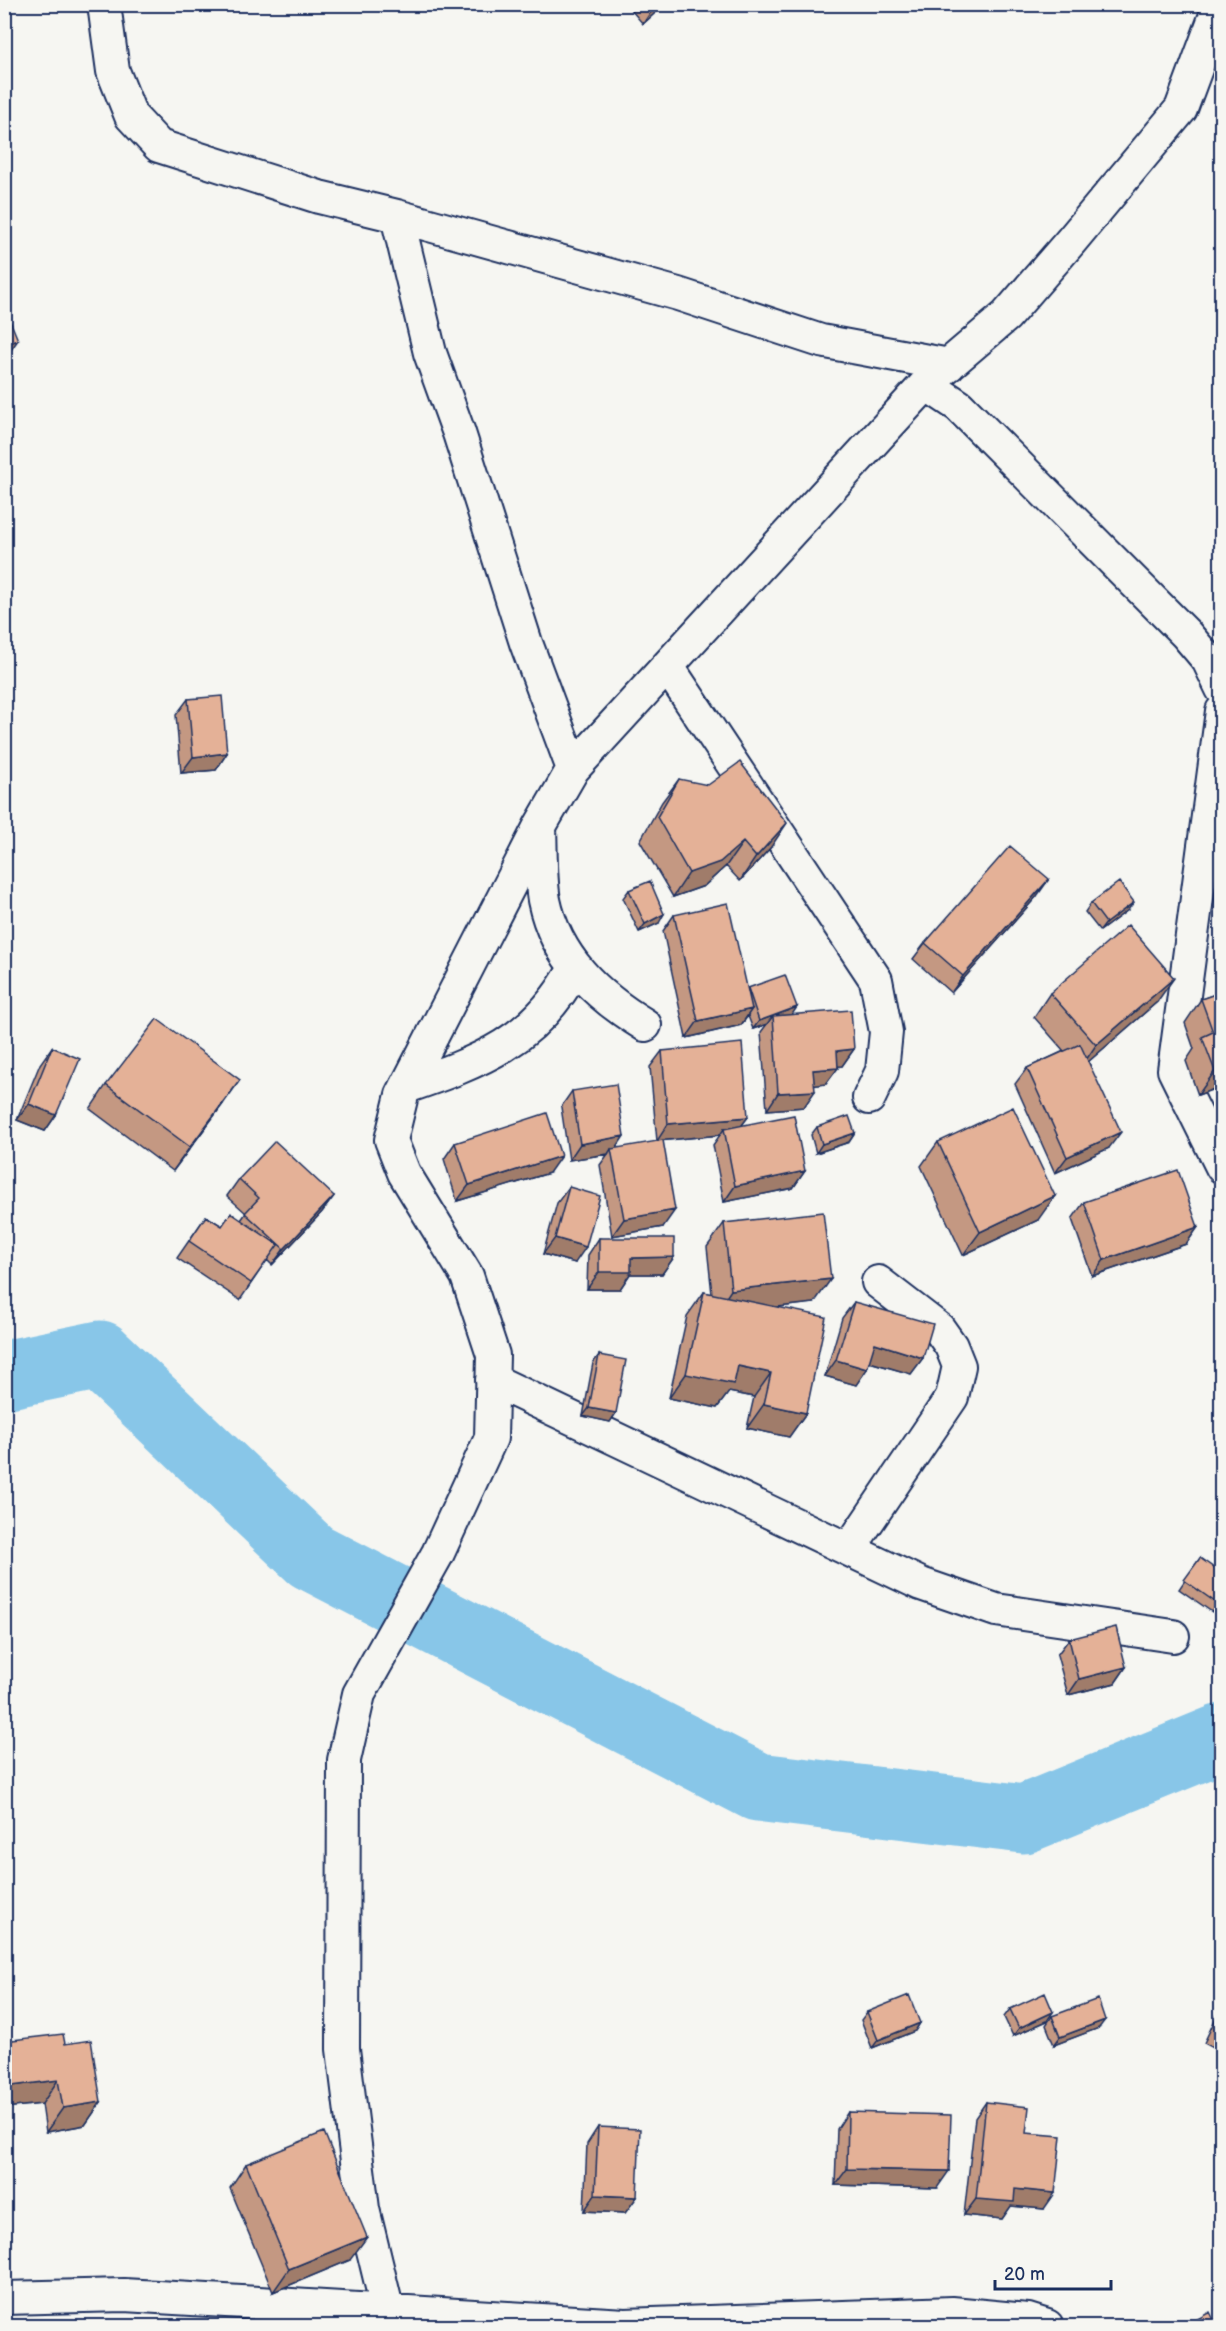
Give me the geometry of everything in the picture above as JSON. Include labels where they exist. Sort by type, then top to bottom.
[{"type":"street","points":[[104,4],[113,71],[131,116],[159,146],[319,197],[397,216],[678,294],[821,341],[937,375],[959,406],[1186,634],[1208,660],[1221,689]]},
{"type":"street","points":[[407,2317],[363,2209],[343,2049],[344,1760],[359,1694],[438,1553],[491,1438],[493,1355],[467,1276],[404,1173],[391,1140],[406,1087],[540,826],[573,770],[937,375],[1006,316],[1181,109],[1220,4]]},
{"type":"street","points":[[397,216],[430,353],[459,433],[526,644],[573,770]]},
{"type":"street","points":[[668,667],[876,980],[886,1032],[882,1071],[869,1098]]},
{"type":"street","points":[[1221,711],[1174,1070],[1221,1167]]},
{"type":"street","points":[[540,826],[544,899],[553,928],[575,968],[615,1007],[645,1025]]},
{"type":"street","points":[[406,1087],[457,1070],[503,1047],[547,1011],[561,993],[575,968]]},
{"type":"street","points":[[849,1549],[952,1397],[959,1366],[951,1346],[939,1329],[878,1282]]},
{"type":"street","points":[[492,1380],[921,1584],[996,1611],[1173,1636]]},
{"type":"street","points":[[4,2298],[124,2295],[407,2317],[625,2326],[952,2313],[1028,2320],[1047,2326]]},
{"type":"building","points":[[4,306],[18,340],[4,345]]},
{"type":"building","points":[[222,696],[227,753],[193,757],[188,699]]},
{"type":"building","points":[[740,762],[787,823],[756,857],[743,842],[720,862],[689,873],[657,817],[679,779],[708,785]]},
{"type":"building","points":[[1010,846],[1049,879],[963,976],[925,943]]},
{"type":"building","points":[[650,881],[664,914],[645,924],[629,890]]},
{"type":"building","points":[[1119,882],[1134,902],[1106,923],[1091,903]]},
{"type":"building","points":[[728,903],[752,1009],[698,1021],[674,915]]},
{"type":"building","points":[[1128,925],[1174,978],[1096,1045],[1050,993]]},
{"type":"building","points":[[785,975],[797,1007],[759,1021],[748,988]]},
{"type":"building","points":[[1221,992],[1221,1069],[1215,1071],[1202,1037],[1213,1032],[1201,999]]},
{"type":"building","points":[[851,1010],[854,1049],[837,1051],[838,1068],[813,1070],[815,1091],[778,1093],[773,1016]]},
{"type":"building","points":[[157,1019],[240,1080],[190,1147],[106,1085]]},
{"type":"building","points":[[742,1043],[748,1117],[668,1124],[662,1051]]},
{"type":"building","points":[[1080,1044],[1121,1132],[1067,1157],[1027,1068]]},
{"type":"building","points":[[52,1047],[80,1059],[56,1115],[29,1104]]},
{"type":"building","points":[[616,1084],[624,1136],[580,1144],[572,1091]]},
{"type":"building","points":[[1013,1107],[1055,1196],[980,1232],[938,1142]]},
{"type":"building","points":[[547,1113],[561,1156],[469,1185],[455,1143]]},
{"type":"building","points":[[794,1115],[805,1171],[735,1186],[724,1129]]},
{"type":"building","points":[[849,1116],[855,1133],[822,1144],[817,1127]]},
{"type":"building","points":[[663,1140],[675,1210],[624,1219],[611,1149]]},
{"type":"building","points":[[275,1141],[334,1196],[284,1249],[245,1213],[259,1198],[239,1179]]},
{"type":"building","points":[[1178,1170],[1198,1227],[1104,1260],[1084,1202]]},
{"type":"building","points":[[569,1187],[600,1196],[586,1247],[555,1238]]},
{"type":"building","points":[[823,1212],[831,1279],[731,1290],[724,1223]]},
{"type":"building","points":[[231,1213],[278,1245],[251,1283],[189,1241],[206,1216],[222,1226]]},
{"type":"building","points":[[599,1238],[674,1238],[674,1257],[631,1258],[631,1272],[599,1272]]},
{"type":"building","points":[[704,1292],[826,1317],[806,1413],[764,1404],[771,1373],[738,1366],[734,1384],[686,1374]]},
{"type":"building","points":[[854,1302],[933,1324],[923,1358],[875,1343],[867,1369],[836,1360]]},
{"type":"building","points":[[599,1355],[626,1360],[616,1413],[589,1408]]},
{"type":"building","points":[[1200,1558],[1221,1573],[1221,1599],[1218,1604],[1184,1580]]},
{"type":"building","points":[[1116,1627],[1126,1667],[1079,1679],[1069,1639]]},
{"type":"building","points":[[1045,1993],[1053,2012],[1019,2028],[1010,2009]]},
{"type":"building","points":[[909,1995],[920,2023],[878,2040],[867,2012]]},
{"type":"building","points":[[1098,1999],[1105,2020],[1060,2037],[1052,2016]]},
{"type":"building","points":[[1221,2014],[1221,2030],[1215,2027]]},
{"type":"building","points":[[63,2034],[65,2044],[91,2040],[101,2102],[63,2108],[58,2080],[4,2087],[4,2041]]},
{"type":"building","points":[[986,2102],[1029,2107],[1026,2133],[1061,2136],[1055,2193],[1015,2189],[1014,2202],[976,2199]]},
{"type":"building","points":[[848,2112],[951,2115],[949,2171],[847,2169]]},
{"type":"building","points":[[598,2127],[640,2129],[637,2197],[595,2195]]},
{"type":"building","points":[[324,2132],[367,2237],[289,2269],[246,2164]]},
{"type":"building","points":[[1210,2312],[1217,2326],[1185,2326]]},
{"type":"waterway","points":[[4,1375],[100,1355],[311,1556],[758,1787],[1024,1819],[1222,1738]]}]
